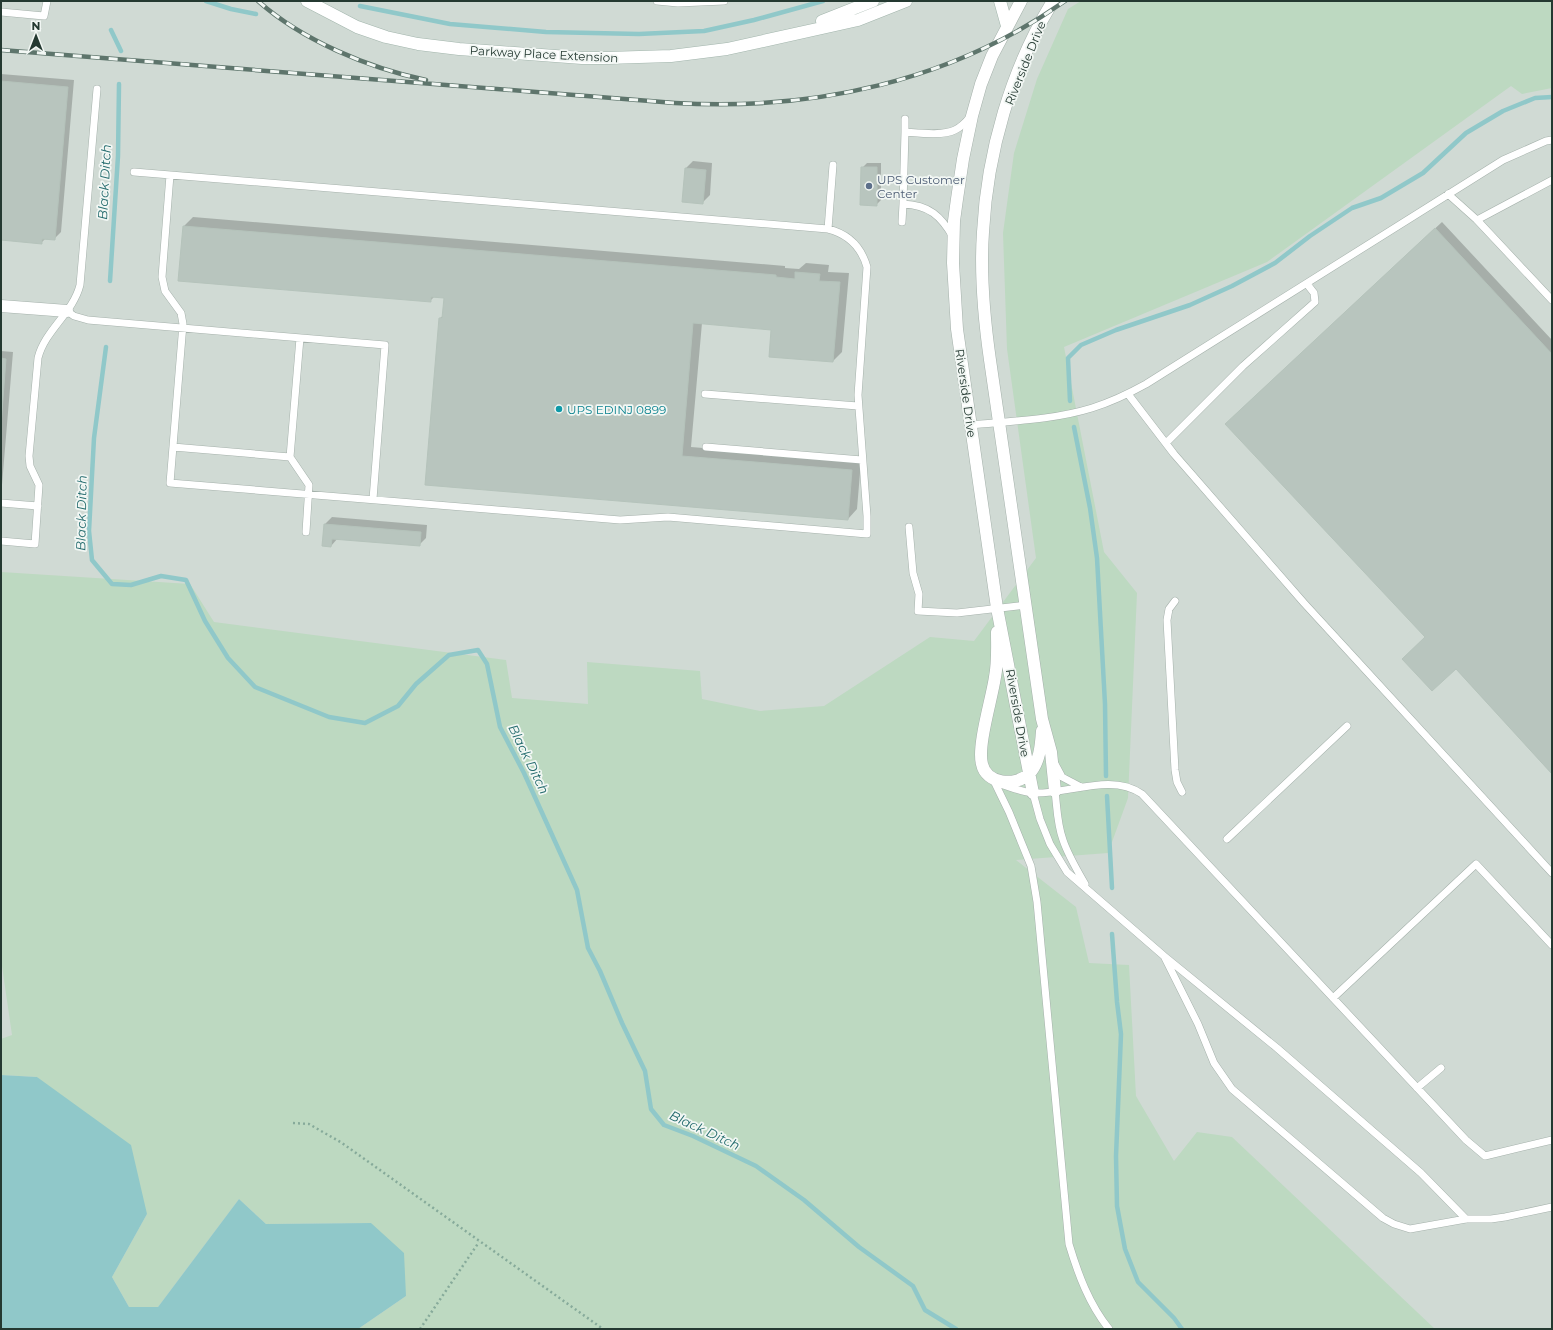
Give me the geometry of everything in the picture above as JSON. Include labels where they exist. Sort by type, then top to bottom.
[{"type":"street","name":"Parkway Place Extension","points":[[307,1],[357,27],[402,41],[459,49],[607,58],[671,56],[727,49],[858,20],[906,1]]},
{"type":"street","name":"Parkway Place Extension","points":[[787,35],[873,1]]},
{"type":"street","points":[[1000,1],[1007,26]]},
{"type":"street","name":"Riverside Drive","points":[[1021,1],[986,70],[972,116],[960,178],[953,238],[957,329],[970,425],[997,608],[1033,793]]},
{"type":"street","name":"Riverside Drive","points":[[1053,1],[1028,49],[1010,94],[998,135],[988,182],[983,232],[983,283],[986,334],[1042,719],[1051,752],[1055,791]]},
{"type":"street","points":[[1,306],[67,311]]},
{"type":"street","points":[[997,608],[995,676],[980,757],[984,771],[988,776],[1003,782],[1010,782],[1018,780],[1029,774],[1040,750],[1042,719]]},
{"type":"lane","points":[[1,12],[44,16],[46,1]]},
{"type":"lane","points":[[657,1],[724,1]]},
{"type":"lane","points":[[1,541],[35,544],[39,485],[30,466],[29,456],[38,358],[43,344],[67,311],[76,295],[81,281],[97,89]]},
{"type":"lane","points":[[905,132],[940,132],[954,130],[972,116]]},
{"type":"lane","points":[[902,222],[905,119]]},
{"type":"lane","points":[[970,425],[1070,413],[1091,408],[1128,394],[1307,284],[1503,160],[1546,141],[1552,140]]},
{"type":"lane","points":[[828,229],[833,165]]},
{"type":"lane","points":[[134,172],[828,229],[840,233],[856,244],[863,254],[867,267],[858,384],[858,406],[867,534],[668,517],[620,520],[170,483],[183,328],[181,313],[168,296],[162,278],[170,175]]},
{"type":"lane","points":[[1477,220],[1552,180]]},
{"type":"lane","points":[[1448,194],[1477,220],[1552,300]]},
{"type":"lane","points":[[903,204],[913,205],[938,216],[953,238]]},
{"type":"lane","points":[[1166,443],[1243,366],[1315,302],[1314,293],[1307,284]]},
{"type":"lane","points":[[67,311],[74,316],[88,320],[385,345],[373,499]]},
{"type":"lane","points":[[300,338],[290,457],[309,485],[306,532]]},
{"type":"lane","points":[[705,394],[858,406]]},
{"type":"lane","points":[[1128,394],[1166,443],[1304,603],[1552,874]]},
{"type":"lane","points":[[173,447],[290,457]]},
{"type":"lane","points":[[706,447],[862,460]]},
{"type":"lane","points":[[1,503],[38,506]]},
{"type":"lane","points":[[909,527],[913,573],[919,594],[918,611],[957,614],[1026,605]]},
{"type":"lane","points":[[1175,601],[1169,609],[1167,620],[1175,770],[1177,782],[1182,792]]},
{"type":"lane","points":[[1227,839],[1348,726]]},
{"type":"lane","points":[[1051,752],[1062,777],[1081,787]]},
{"type":"lane","points":[[993,779],[1003,785],[1033,793],[1081,787],[1123,786],[1142,794],[1466,1140],[1485,1156],[1552,1140]]},
{"type":"lane","points":[[993,779],[1009,812],[1031,866],[1037,902],[1060,1166],[1069,1244],[1080,1278],[1102,1321],[1109,1329]]},
{"type":"lane","points":[[1055,791],[1059,823],[1063,840],[1076,869],[1088,889]]},
{"type":"lane","points":[[1033,793],[1040,819],[1067,872],[1164,956],[1277,1048],[1422,1172],[1466,1220]]},
{"type":"lane","points":[[1333,998],[1476,864],[1552,945]]},
{"type":"lane","points":[[1164,956],[1198,1024],[1219,1071],[1237,1095],[1384,1218],[1394,1224],[1410,1228],[1466,1220],[1505,1217],[1552,1207]]},
{"type":"lane","points":[[1417,1088],[1441,1068]]},
{"type":"path","points":[[294,1123],[309,1124],[342,1143],[603,1329]]},
{"type":"path","points":[[420,1329],[479,1242]]},
{"type":"shaded area","points":[[1,1],[1552,1],[1552,1329],[1,1329]]},
{"type":"green space","points":[[1081,1],[1552,1],[1552,88],[1522,94],[1511,86],[1267,262],[1064,347],[1104,552],[1137,593],[1128,798],[1108,853],[1016,860],[1076,907],[1089,963],[1129,965],[1136,1096],[1174,1161],[1197,1132],[1232,1137],[1435,1329],[358,1329],[406,1296],[371,1223],[266,1224],[239,1199],[158,1307],[129,1307],[112,1277],[147,1214],[37,1077],[1,1075],[1,1039],[12,1035],[1,959],[1,572],[190,584],[214,622],[506,660],[512,698],[588,704],[587,662],[700,671],[702,699],[760,711],[824,706],[930,637],[974,641],[1036,558],[1007,349],[1003,233],[1014,153],[1037,79],[1068,9]]},
{"type":"water","points":[[1,1075],[37,1077],[131,1145],[147,1214],[112,1277],[129,1307],[158,1307],[239,1199],[266,1224],[371,1223],[404,1253],[406,1296],[358,1329],[1,1329]]},
{"type":"building","points":[[1,81],[68,87],[55,240],[42,239],[42,244],[1,240]]},
{"type":"building","name":"UPS Customer Center","points":[[861,167],[877,167],[877,206],[860,205]]},
{"type":"building","points":[[685,168],[706,170],[703,204],[682,202]]},
{"type":"building","name":"UPS EDINJ 0899","points":[[183,226],[776,275],[776,277],[795,279],[795,272],[820,274],[819,281],[840,282],[833,362],[769,357],[771,330],[693,323],[682,456],[852,470],[848,520],[425,485],[439,318],[442,318],[444,298],[431,297],[431,302],[178,281]]},
{"type":"building","points":[[1435,228],[1552,354],[1552,774],[1456,669],[1432,691],[1402,659],[1425,637],[1225,424]]},
{"type":"building","points":[[1,358],[6,359],[1,425]]},
{"type":"building","points":[[324,524],[421,532],[420,546],[332,539],[331,547],[322,546]]},
{"type":"waterway","points":[[206,1],[231,9],[256,14]]},
{"type":"waterway","points":[[360,6],[450,24],[546,32],[639,34],[704,31],[754,20],[823,1]]},
{"type":"waterway","name":"Black Ditch","points":[[111,30],[121,51]]},
{"type":"waterway","name":"Black Ditch","points":[[110,281],[118,156],[119,84]]},
{"type":"waterway","points":[[1070,401],[1068,358],[1081,345],[1116,330],[1190,305],[1232,286],[1275,263],[1310,236],[1352,208],[1381,198],[1423,173],[1466,133],[1503,111],[1535,98],[1552,97]]},
{"type":"waterway","name":"Black Ditch","points":[[106,347],[94,438],[89,531],[92,560],[112,584],[131,585],[161,576],[186,580],[205,621],[228,658],[255,687],[329,717],[365,723],[398,706],[416,684],[449,655],[478,650],[487,664],[500,727],[524,773],[577,890],[588,948],[600,971],[622,1023],[645,1071],[651,1109],[664,1125],[693,1136],[756,1166],[804,1200],[859,1247],[913,1286],[925,1310],[956,1329]]},
{"type":"waterway","points":[[1074,427],[1090,508],[1097,558],[1105,704],[1106,776]]},
{"type":"waterway","points":[[1107,796],[1112,888]]},
{"type":"waterway","points":[[1112,934],[1121,1034],[1116,1156],[1117,1206],[1125,1249],[1138,1282],[1174,1318],[1182,1329]]},
{"type":"railway","points":[[258,1],[275,15],[295,28],[337,51],[381,68],[426,80]]},
{"type":"railway","points":[[1,50],[675,103],[726,104],[778,102],[829,96],[879,85],[928,71],[975,52],[1021,29],[1065,1]]},
{"type":"place","name":"UPS Customer Center","points":[[869,186]]},
{"type":"place","name":"UPS EDINJ 0899","points":[[559,409]]}]
